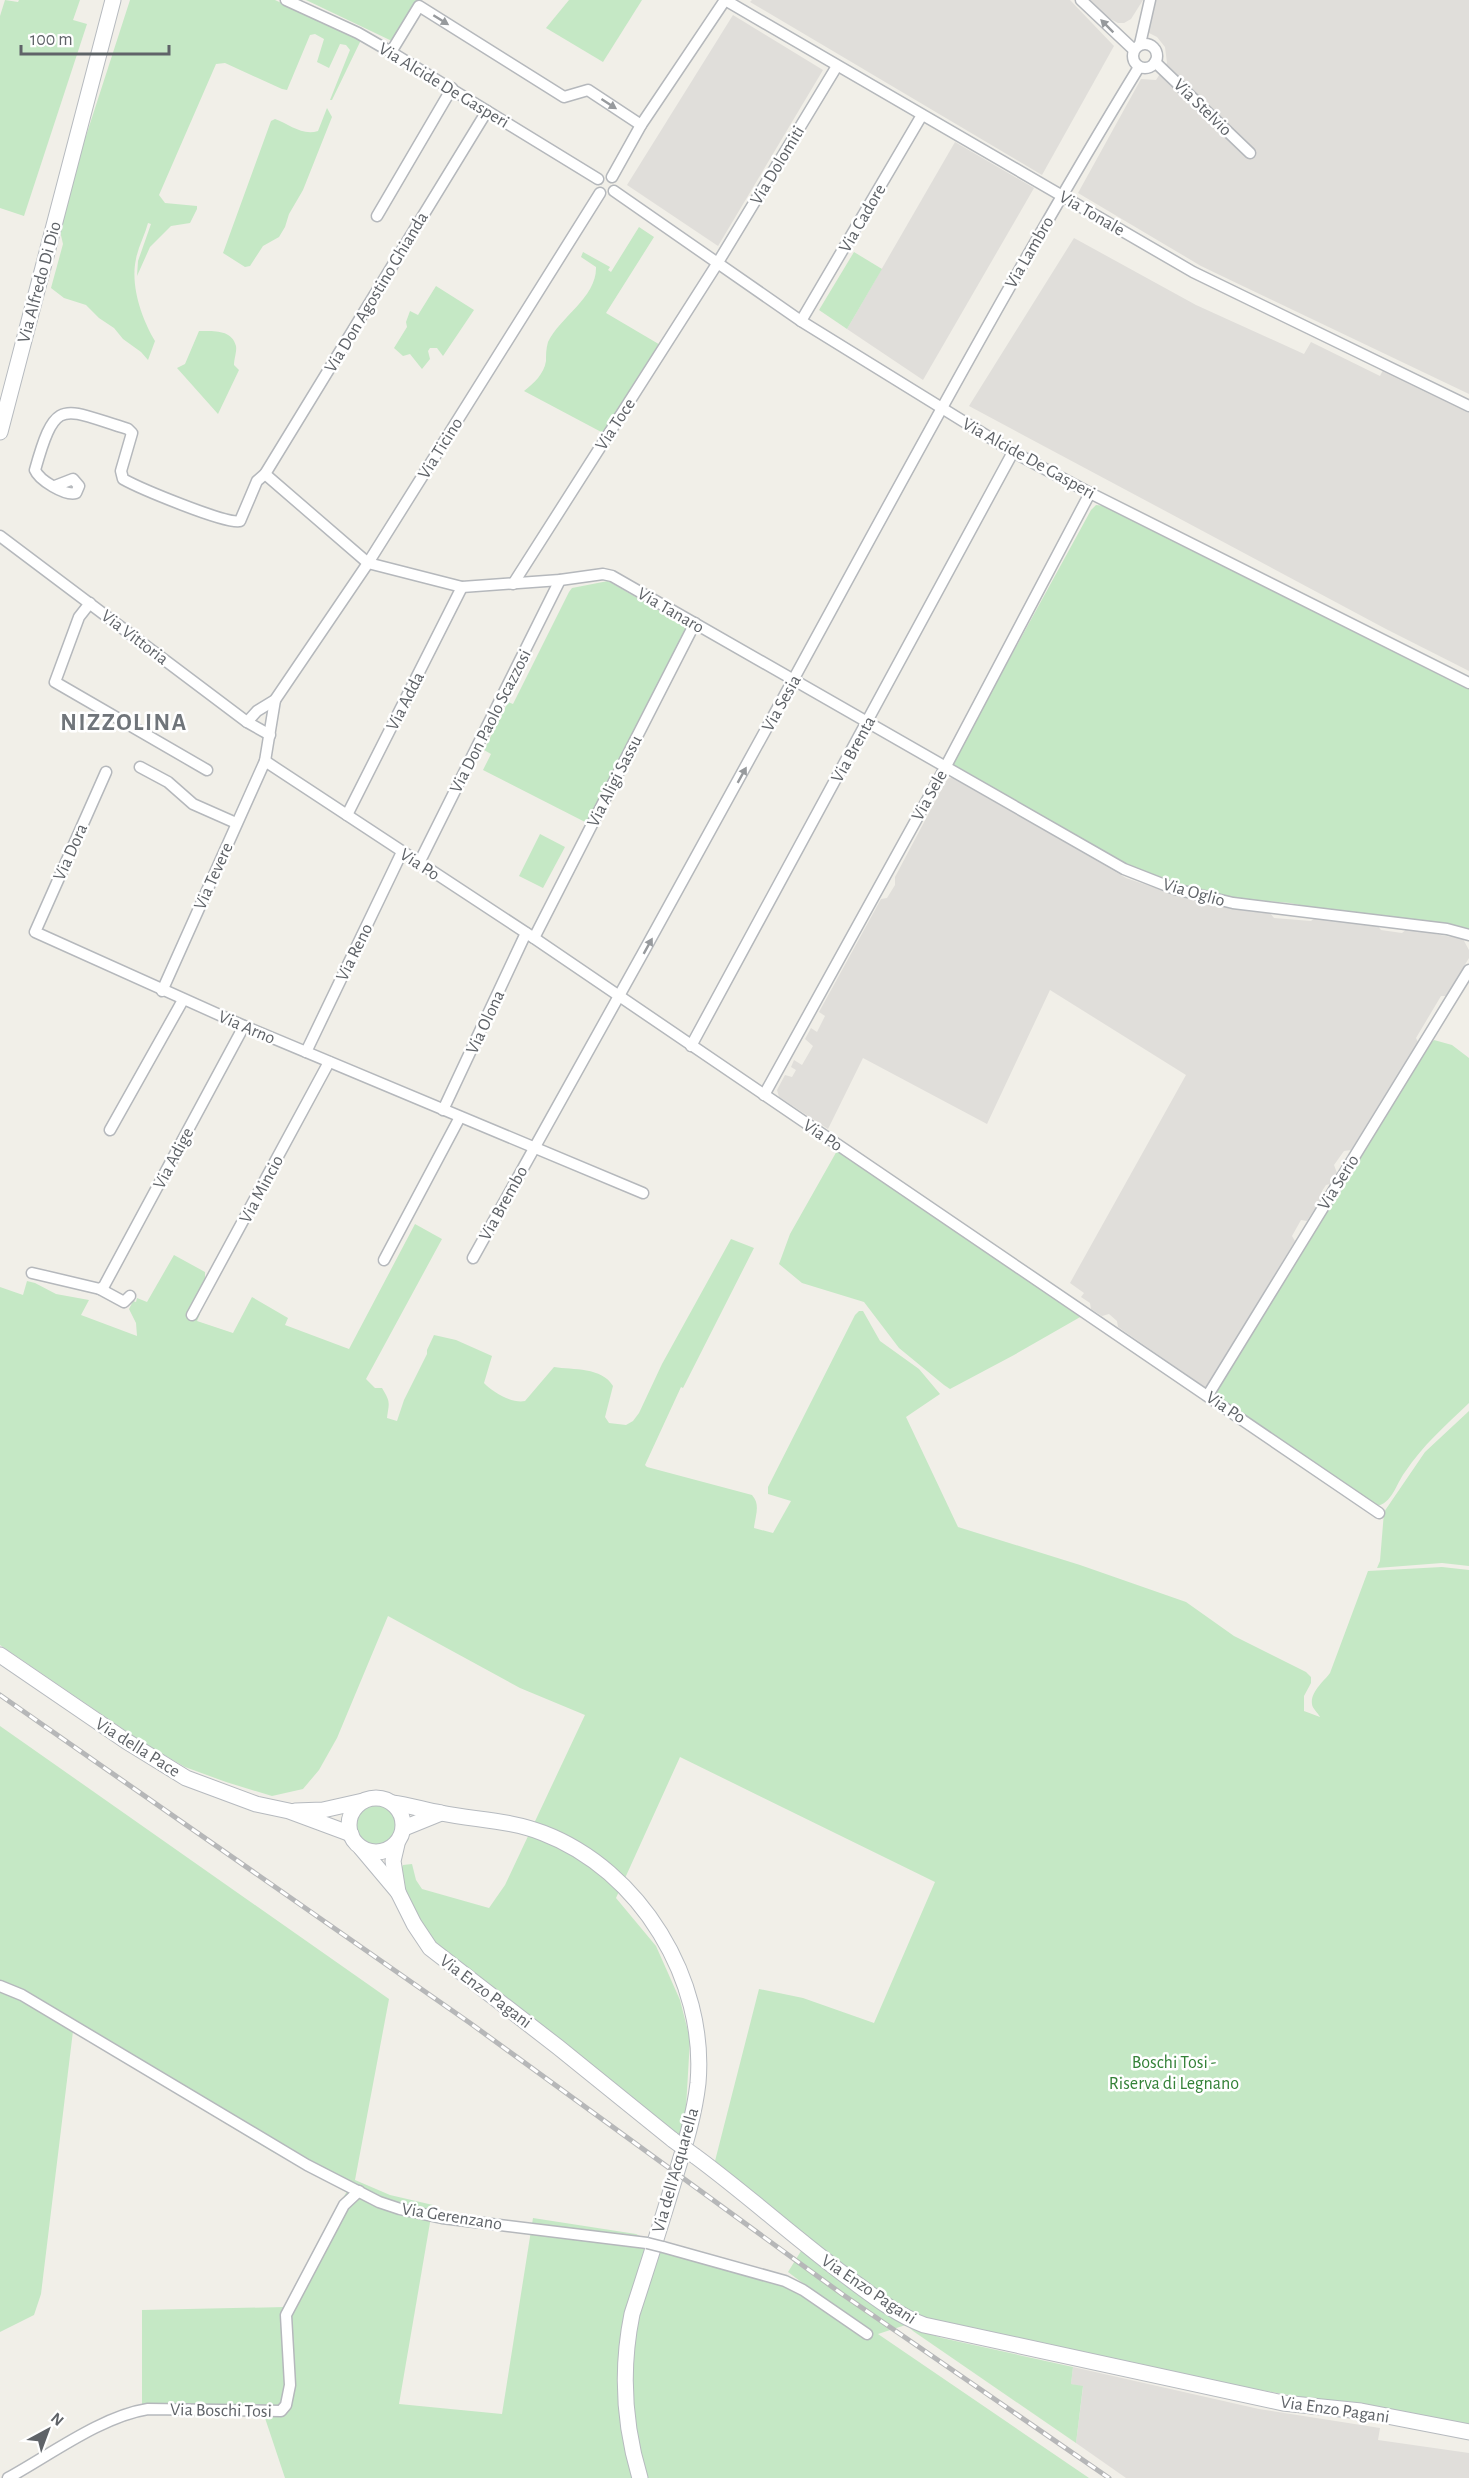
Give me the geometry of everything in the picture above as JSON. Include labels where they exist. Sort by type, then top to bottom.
[{"type":"main road","name":"Via Alfredo Di Dio","points":[[1,426],[113,0]]},
{"type":"main road","name":"Via Alfredo Di Dio","points":[[78,133],[123,0]]},
{"type":"main road","name":"Via della Pace","points":[[0,1655],[126,1741],[186,1778],[256,1804],[289,1811],[351,1834]]},
{"type":"main road","points":[[378,1798],[392,1803],[401,1814],[404,1828],[397,1844],[391,1849],[376,1852],[361,1848],[351,1834],[350,1819],[358,1805],[378,1798]]},
{"type":"main road","name":"Via della Pace","points":[[289,1811],[323,1810],[364,1801]]},
{"type":"main road","name":"Via dell'Acquarella","points":[[392,1803],[513,1824],[543,1833],[569,1845],[624,1887],[664,1940],[678,1968],[699,2039],[698,2083],[690,2129],[632,2314],[627,2339],[625,2382],[632,2451],[640,2478]]},
{"type":"main road","points":[[404,1828],[441,1813]]},
{"type":"main road","name":"Via Enzo Pagani","points":[[397,1844],[393,1862],[398,1892]]},
{"type":"main road","name":"Via Enzo Pagani","points":[[361,1848],[398,1892],[420,1935],[442,1959],[558,2047],[673,2140],[729,2181],[769,2217],[896,2312],[924,2325],[1283,2403],[1361,2411],[1469,2432]]},
{"type":"street","name":"Via Alcide De Gasperi","points":[[286,0],[358,33],[452,88],[598,179]]},
{"type":"street","points":[[612,177],[640,125],[725,0]]},
{"type":"street","name":"Via Tonale","points":[[725,0],[1193,272],[1469,406]]},
{"type":"street","points":[[1081,0],[1137,47]]},
{"type":"street","points":[[1137,47],[1148,44],[1154,48],[1157,55],[1155,62],[1146,68],[1134,61],[1137,47],[1150,0]]},
{"type":"street","points":[[391,52],[419,6],[564,97],[588,90],[640,125]]},
{"type":"street","name":"Via Stelvio","points":[[1155,62],[1250,153]]},
{"type":"street","name":"Via Dolomiti","points":[[717,264],[837,66]]},
{"type":"street","name":"Via Lambro","points":[[940,408],[1061,195],[1139,66]]},
{"type":"street","points":[[377,216],[452,88]]},
{"type":"street","name":"Via Don Agostino Ghianda","points":[[56,486],[42,479],[35,470],[50,425],[60,414],[68,412],[128,429],[132,439],[121,471],[123,479],[230,522],[240,521],[257,481],[265,474],[487,111]]},
{"type":"street","name":"Via Cadore","points":[[801,321],[922,115]]},
{"type":"street","points":[[606,175],[612,177],[616,185],[614,191],[609,195],[600,193],[596,188],[598,179],[606,175]]},
{"type":"street","name":"Via Alcide De Gasperi","points":[[614,191],[801,321],[1014,452],[1090,493],[1469,683]]},
{"type":"street","name":"Via Ticino","points":[[275,700],[368,563],[600,193]]},
{"type":"street","name":"Via Toce","points":[[513,584],[717,264]]},
{"type":"street","name":"Via Sesia","points":[[534,1149],[794,680],[940,408]]},
{"type":"street","name":"Via Brenta","points":[[691,1046],[1014,452]]},
{"type":"street","points":[[265,474],[368,563]]},
{"type":"street","name":"Via Sele","points":[[764,1095],[946,766],[1090,493]]},
{"type":"street","name":"Via Vittoria","points":[[0,536],[247,722],[270,735]]},
{"type":"street","name":"Via Tanaro","points":[[368,563],[462,587],[609,575],[946,766]]},
{"type":"street","name":"Via Don Paolo Scazzosi","points":[[419,863],[560,580]]},
{"type":"street","name":"Via Adda","points":[[347,815],[462,587]]},
{"type":"street","points":[[90,603],[79,617],[55,682],[207,770]]},
{"type":"street","name":"Via Aligi Sassu","points":[[530,936],[695,623]]},
{"type":"street","points":[[247,722],[256,711],[275,700]]},
{"type":"street","name":"Via Tevere","points":[[162,991],[265,761],[275,700]]},
{"type":"street","points":[[256,711],[267,711],[272,722]]},
{"type":"street","name":"Via Po","points":[[265,761],[530,936],[1379,1513]]},
{"type":"street","name":"Via Oglio","points":[[946,766],[1125,869],[1175,889],[1233,903],[1447,929],[1469,935]]},
{"type":"street","points":[[140,767],[168,782],[193,804],[236,823]]},
{"type":"street","name":"Via Dora","points":[[35,932],[106,772]]},
{"type":"street","name":"Via Reno","points":[[306,1052],[402,852]]},
{"type":"street","name":"Via Arno","points":[[35,932],[162,991],[460,1118],[644,1193]]},
{"type":"street","name":"Via Olona","points":[[443,1110],[530,936]]},
{"type":"street","name":"Via Serio","points":[[1208,1395],[1469,970]]},
{"type":"street","points":[[110,1130],[183,1000]]},
{"type":"street","name":"Via Adige","points":[[100,1289],[104,1286],[244,1026]]},
{"type":"street","name":"Via Mincio","points":[[192,1315],[329,1062]]},
{"type":"street","points":[[384,1260],[460,1118]]},
{"type":"street","name":"Via Brembo","points":[[473,1258],[534,1149]]},
{"type":"street","points":[[32,1274],[100,1289],[124,1302],[130,1296]]},
{"type":"street","name":"Via Gerenzano","points":[[0,1986],[22,1995],[144,2066],[307,2165],[358,2192],[400,2209],[442,2218],[655,2244],[785,2281],[803,2290],[867,2334]]},
{"type":"street","name":"Via Boschi Tosi","points":[[8,2478],[108,2422],[135,2411],[148,2409],[280,2411],[286,2405],[290,2385],[286,2322],[289,2308],[344,2205],[358,2192]]},
{"type":"shaded area","points":[[752,0],[1070,0],[1114,46],[1042,175],[750,2]]},
{"type":"shaded area","points":[[1090,0],[1143,0],[1131,19],[1118,23],[1105,16]]},
{"type":"shaded area","points":[[1152,0],[1469,0],[1469,394],[1201,266],[1078,193],[1141,79],[1156,80],[1167,63],[1165,47],[1157,37],[1149,33]]},
{"type":"shaded area","points":[[733,15],[823,70],[718,246],[627,185]]},
{"type":"shaded area","points":[[955,142],[1034,188],[923,380],[847,329]]},
{"type":"shaded area","points":[[1074,238],[1196,305],[1304,354],[1311,342],[1380,376],[1384,368],[1469,410],[1469,671],[969,406]]},
{"type":"shaded area","points":[[953,777],[1126,878],[1176,895],[1248,911],[1270,913],[1274,918],[1311,921],[1316,917],[1377,925],[1381,930],[1402,933],[1407,929],[1463,939],[1469,950],[1469,958],[1446,996],[1441,996],[1416,1038],[1418,1042],[1351,1150],[1344,1151],[1334,1165],[1337,1173],[1322,1191],[1323,1196],[1307,1221],[1301,1220],[1292,1236],[1295,1241],[1206,1388],[1118,1327],[1117,1321],[1109,1314],[1102,1316],[1091,1309],[1090,1303],[1081,1297],[1084,1293],[1070,1283],[1186,1075],[1050,990],[987,1124],[863,1058],[828,1129],[779,1097],[777,1090],[785,1075],[792,1077],[796,1070],[791,1067],[794,1060],[802,1065],[813,1046],[805,1039],[811,1028],[817,1032],[825,1016],[819,1012],[881,899],[887,898],[895,885],[895,877],[947,779]]},
{"type":"shaded area","points":[[1073,2367],[1259,2409],[1380,2428],[1378,2440],[1469,2453],[1469,2478],[1126,2478],[1076,2443],[1083,2387],[1071,2384]]},
{"type":"green space","points":[[5,0],[18,2],[19,0],[80,0],[73,20],[87,24],[24,216],[0,208],[0,16]]},
{"type":"green space","points":[[130,0],[275,0],[361,40],[332,100],[330,100],[350,50],[346,45],[340,44],[329,68],[317,62],[324,39],[315,34],[310,35],[287,90],[225,63],[216,64],[159,195],[165,203],[197,206],[197,209],[190,223],[171,226],[150,247],[137,276],[138,261],[151,224],[148,223],[137,254],[135,280],[138,302],[155,341],[148,360],[86,305],[64,298],[51,288],[63,244],[60,231],[83,136],[86,136]]},
{"type":"green space","points":[[306,0],[420,0],[394,42]]},
{"type":"green space","points":[[569,0],[642,0],[603,62],[546,28]]},
{"type":"green space","points":[[327,108],[332,117],[303,190],[289,214],[285,227],[279,237],[263,246],[250,266],[245,267],[223,253],[271,121],[275,119],[306,132],[318,131]]},
{"type":"green space","points":[[639,227],[654,237],[606,313],[662,346],[605,434],[524,391],[543,370],[548,342],[591,288],[596,267],[581,257],[583,252],[610,267],[608,270],[611,272]]},
{"type":"green space","points":[[854,252],[882,269],[847,329],[819,310]]},
{"type":"green space","points":[[436,286],[474,310],[443,356],[437,348],[430,348],[428,351],[430,359],[422,369],[410,354],[403,356],[394,348],[407,327],[406,322],[410,311],[418,315]]},
{"type":"green space","points":[[199,331],[226,334],[234,340],[236,346],[234,365],[239,370],[218,414],[177,368],[185,364]]},
{"type":"green space","points":[[1096,505],[1106,506],[1469,688],[1469,940],[1290,903],[1233,898],[1152,879],[954,767],[953,762],[1091,510]]},
{"type":"green space","points":[[608,581],[684,625],[686,630],[587,823],[483,770],[491,754],[484,750],[508,702],[513,704],[569,592],[572,588]]},
{"type":"green space","points":[[540,834],[565,847],[543,888],[519,876]]},
{"type":"green space","points":[[1434,1040],[1452,1045],[1469,1058],[1469,1403],[1419,1453],[1390,1498],[1376,1506],[1214,1395],[1420,1055]]},
{"type":"green space","points":[[838,1149],[1082,1316],[950,1389],[944,1385],[899,1348],[864,1302],[802,1283],[779,1264],[790,1234]]},
{"type":"green space","name":"Boschi Tosi - Riserva di Legnano","points":[[415,1224],[442,1239],[366,1379],[375,1388],[382,1388],[385,1393],[389,1403],[387,1418],[397,1421],[404,1400],[434,1335],[456,1340],[492,1356],[484,1383],[497,1393],[515,1401],[525,1401],[554,1367],[586,1370],[602,1375],[613,1386],[605,1417],[609,1423],[626,1425],[633,1421],[639,1413],[662,1364],[731,1239],[754,1248],[683,1388],[681,1387],[645,1465],[752,1495],[757,1507],[754,1528],[773,1533],[791,1501],[768,1494],[768,1487],[855,1315],[863,1311],[880,1341],[919,1369],[940,1394],[906,1417],[958,1527],[1080,1565],[1186,1602],[1234,1636],[1306,1672],[1311,1677],[1311,1683],[1304,1696],[1304,1711],[1320,1717],[1312,1706],[1313,1695],[1330,1673],[1368,1571],[1442,1567],[1469,1570],[1469,2426],[1185,2377],[924,2319],[878,2334],[1089,2478],[285,2478],[264,2415],[142,2413],[142,2310],[285,2307],[347,2191],[271,2151],[73,2031],[41,2294],[34,2315],[0,2332],[0,1726],[389,1999],[355,2180],[390,2195],[433,2205],[399,2404],[502,2414],[533,2218],[636,2234],[646,2239],[804,2284],[788,2272],[809,2238],[715,2161],[759,1989],[803,1998],[874,2023],[935,1882],[680,1757],[616,1898],[656,1946],[680,2000],[690,2039],[685,2125],[681,2137],[432,1941],[409,1904],[401,1883],[403,1865],[412,1864],[416,1880],[422,1889],[489,1908],[505,1885],[585,1715],[520,1688],[388,1616],[337,1738],[319,1770],[303,1789],[272,1796],[185,1767],[145,1744],[0,1645],[0,1287],[23,1295],[27,1281],[56,1294],[89,1300],[81,1315],[137,1336],[136,1323],[129,1309],[137,1298],[147,1302],[174,1255],[205,1272],[207,1279],[191,1310],[200,1314],[197,1321],[233,1333],[252,1297],[288,1318],[285,1325],[349,1349]]},
{"type":"green space","points":[[1469,1411],[1469,1566],[1442,1563],[1377,1568],[1380,1561],[1384,1512],[1425,1452]]},
{"type":"green space","points":[[377,1804],[386,1805],[393,1810],[398,1817],[398,1835],[393,1842],[386,1847],[377,1848],[368,1847],[361,1842],[356,1835],[355,1826],[356,1817],[361,1810],[368,1805]]},
{"type":"green space","points":[[909,2327],[942,2338],[1073,2367],[1071,2384],[1083,2386],[1076,2443],[913,2331]]},
{"type":"railway","points":[[0,1695],[470,2023],[842,2294],[1109,2478]]},
{"type":"district","name":"NIZZOLINA","points":[[124,722]]}]
